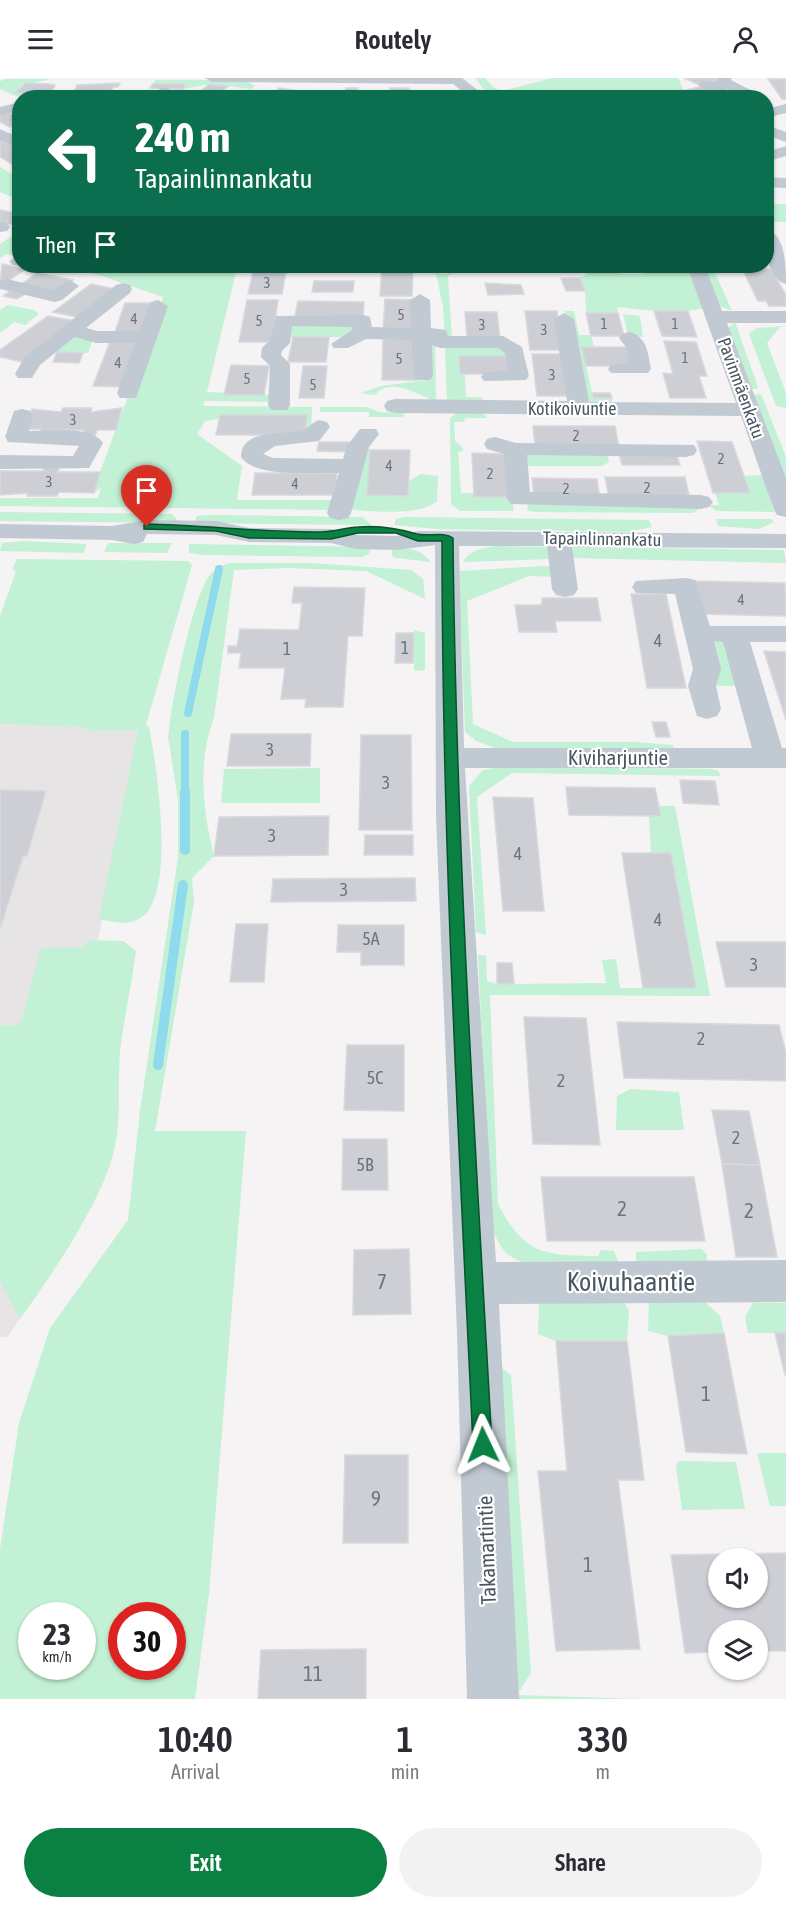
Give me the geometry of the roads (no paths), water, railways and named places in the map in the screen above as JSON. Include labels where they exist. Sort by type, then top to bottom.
[{"type":"street","points":[[212,78],[456,79],[470,90]]},
{"type":"street","points":[[257,90],[270,78]]},
{"type":"street","points":[[0,111],[12,101]]},
{"type":"street","points":[[3,287],[15,273]]},
{"type":"street","name":"Pavinmäenkatu","points":[[697,273],[704,315],[749,410],[786,510]]},
{"type":"street","points":[[3,287],[63,291],[35,311],[78,325],[96,337],[147,337]]},
{"type":"street","points":[[25,374],[31,362],[123,289]]},
{"type":"street","points":[[420,300],[433,337],[423,376]]},
{"type":"street","points":[[128,393],[158,306]]},
{"type":"street","points":[[279,405],[280,364],[270,357],[272,348],[280,343],[284,313],[363,321],[362,333]]},
{"type":"street","points":[[700,335],[704,315],[786,317]]},
{"type":"street","points":[[341,344],[362,333],[503,342],[514,351],[519,376],[492,387],[578,404],[564,318]]},
{"type":"street","points":[[618,369],[642,369],[636,345],[629,338]]},
{"type":"street","points":[[625,400],[706,400],[711,398],[713,392]]},
{"type":"street","name":"Kotikoivuntie","points":[[395,406],[578,404],[749,410]]},
{"type":"street","points":[[0,462],[81,463],[89,451],[92,443],[84,439],[16,437],[22,416]]},
{"type":"street","points":[[319,427],[311,436],[257,444],[252,451],[252,457],[269,465],[353,466]]},
{"type":"street","points":[[335,525],[358,446],[368,434]]},
{"type":"street","points":[[505,447],[693,475],[519,499],[505,447]]},
{"type":"street","name":"Tapainlinnankatu","points":[[0,531],[112,533],[145,539],[203,540],[335,525],[356,542],[396,543],[433,538],[786,541]]},
{"type":"street","name":"Takamartintie","points":[[433,538],[450,758],[456,944],[476,1283],[493,1699]]},
{"type":"street","points":[[559,539],[565,589]]},
{"type":"street","points":[[645,587],[686,586],[707,669],[702,686],[707,709]]},
{"type":"street","points":[[698,633],[786,634]]},
{"type":"street","points":[[734,633],[747,709],[778,758]]},
{"type":"street","name":"Kiviharjuntie","points":[[450,758],[778,758]]},
{"type":"street","name":"Koivuhaantie","points":[[476,1283],[786,1281]]},
{"type":"waterway","points":[[188,713],[219,569]]},
{"type":"waterway","points":[[185,734],[185,850]]},
{"type":"waterway","points":[[158,1065],[183,885]]}]
